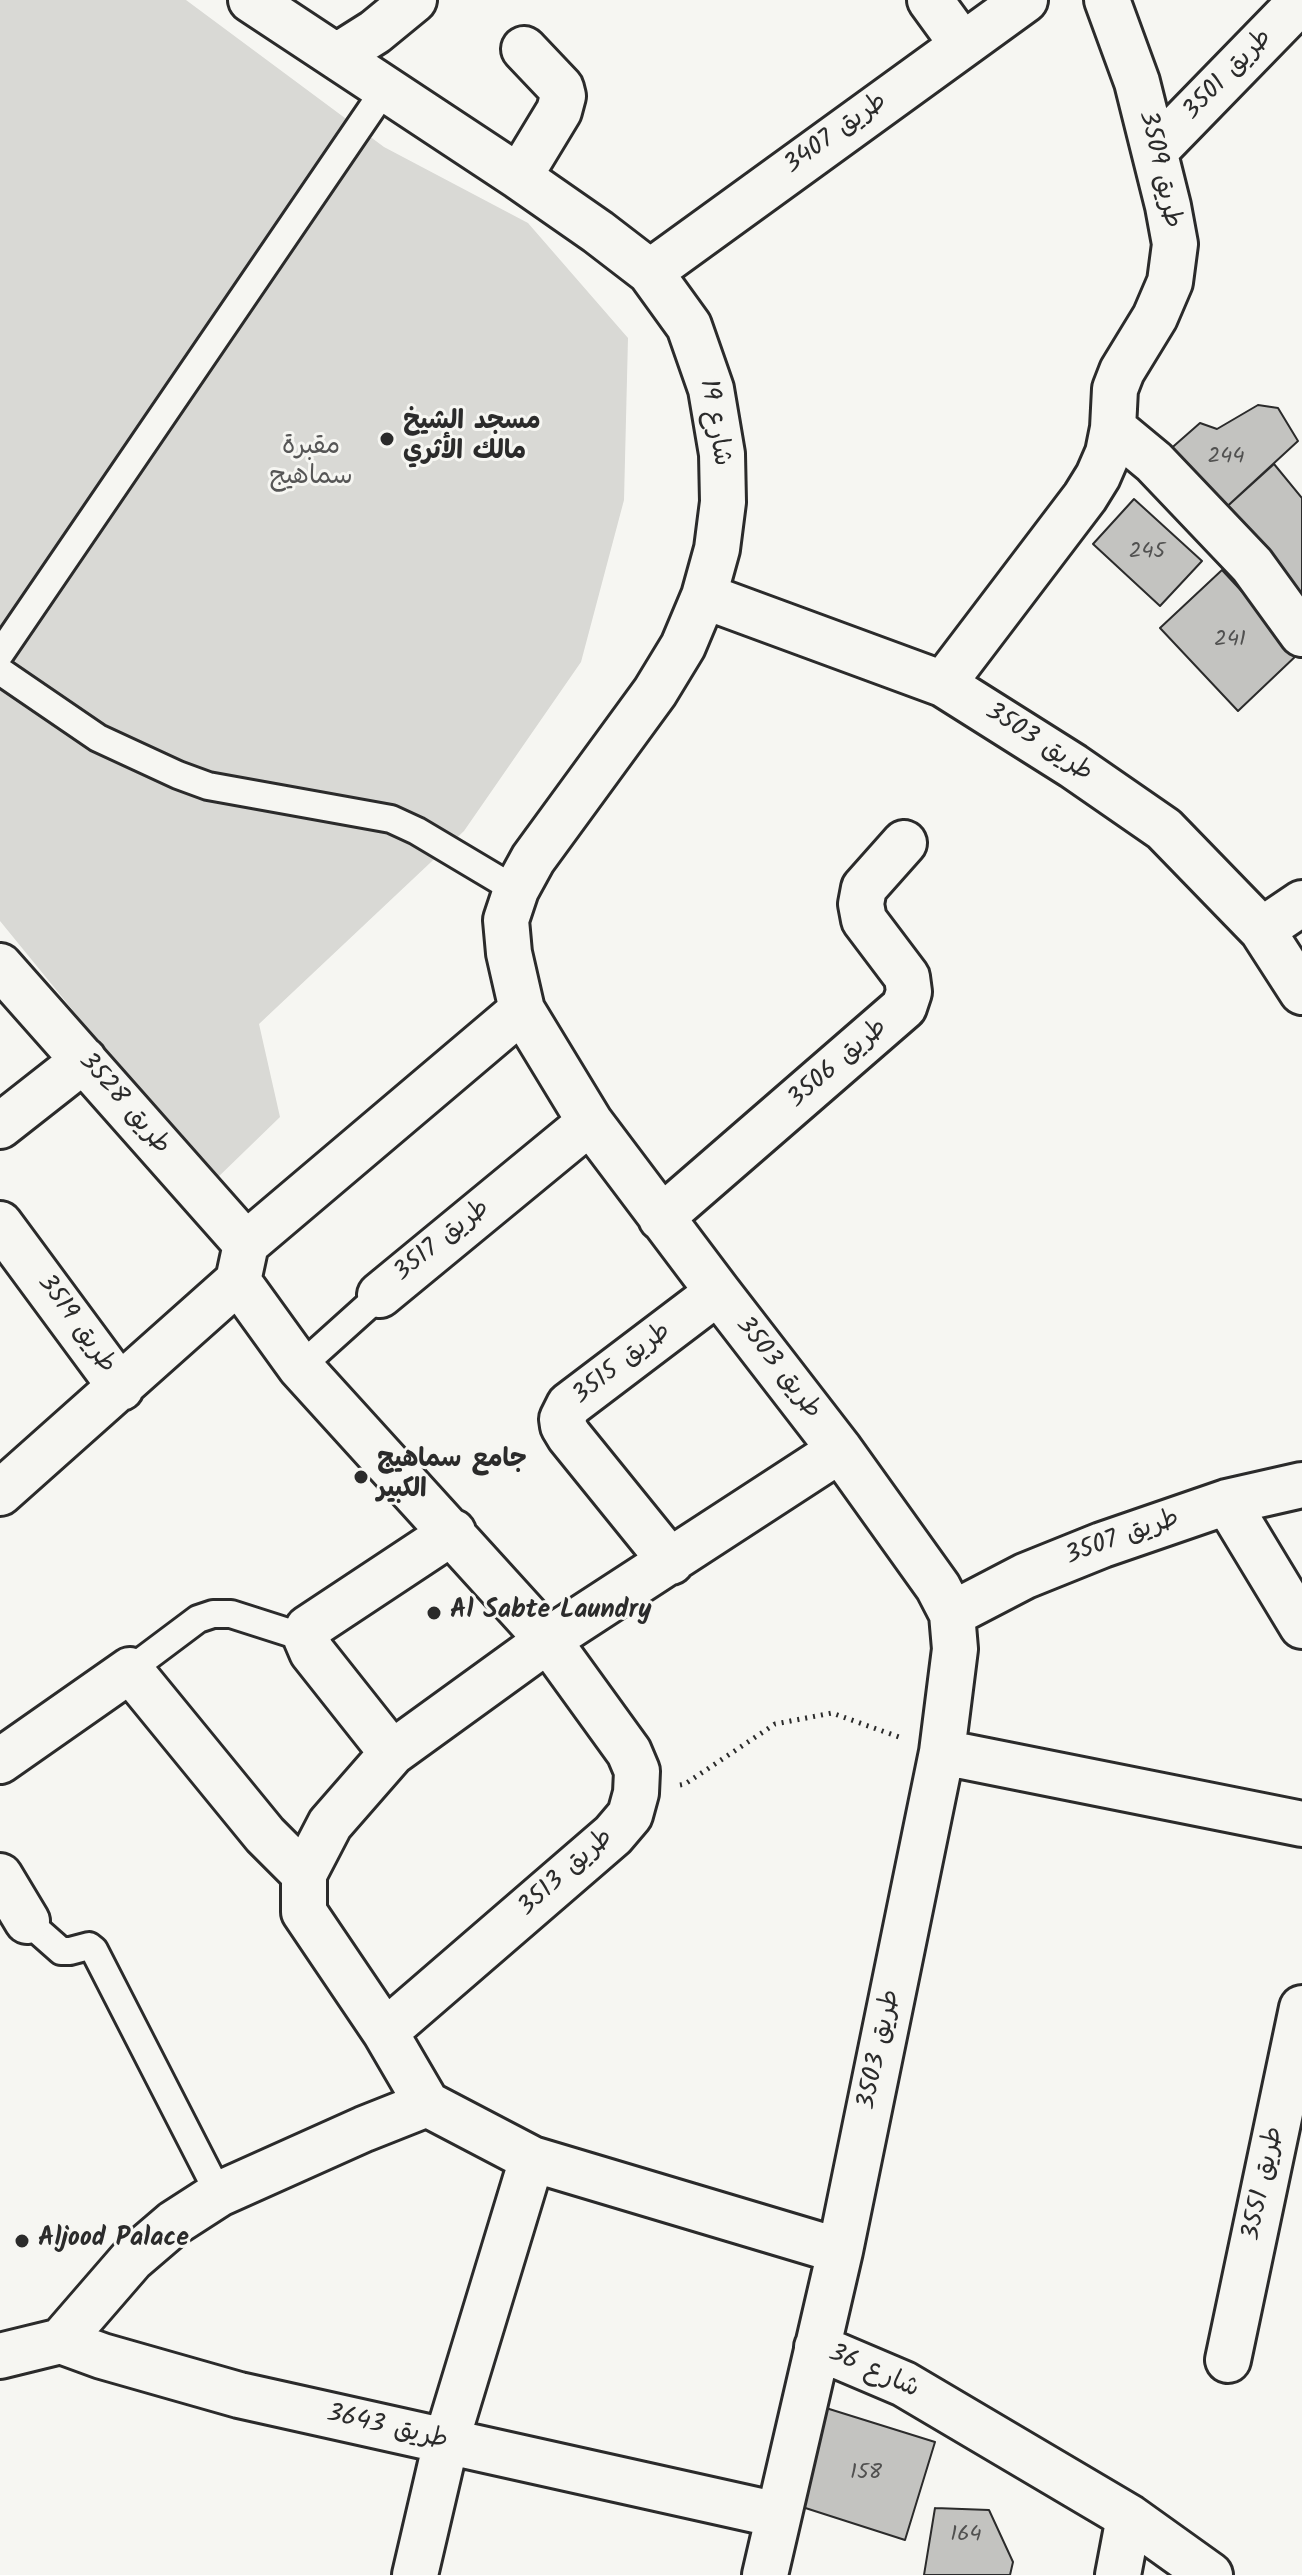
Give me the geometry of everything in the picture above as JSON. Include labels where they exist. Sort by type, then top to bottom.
[{"type":"street","name":"شارع 19","points":[[251,0],[519,177],[650,272],[689,326],[711,389],[722,454],[723,502],[717,549],[704,596],[683,646],[655,692],[533,859],[516,890],[506,920],[509,953],[522,1010]]},
{"type":"street","points":[[337,56],[375,32],[414,0]]},
{"type":"street","points":[[930,0],[962,44]]},
{"type":"street","name":"طريق 3407","points":[[650,272],[1025,0]]},
{"type":"street","name":"طريق 3509","points":[[943,684],[1085,497],[1108,453],[1115,389],[1122,371],[1155,317],[1170,282],[1175,244],[1155,151],[1137,82],[1107,0]]},
{"type":"street","name":"طريق 3501","points":[[1155,151],[1302,0]]},
{"type":"street","points":[[519,177],[559,111],[563,96],[561,88],[524,49]]},
{"type":"street","points":[[1113,428],[1154,462],[1252,565],[1302,634]]},
{"type":"street","name":"طريق 3503","points":[[704,596],[943,684],[1073,766],[1164,829],[1262,930],[1302,992]]},
{"type":"street","name":"طريق 3506","points":[[661,1218],[904,1007],[909,992],[907,977],[864,920],[861,904],[864,888],[904,843]]},
{"type":"street","points":[[1262,930],[1302,903]]},
{"type":"street","name":"طريق 3528","points":[[0,966],[84,1060],[242,1263]]},
{"type":"street","points":[[7,1476],[121,1388],[242,1263],[522,1010]]},
{"type":"street","name":"طريق 3503","points":[[522,1010],[590,1122],[840,1450],[938,1587],[952,1614],[955,1649],[942,1752],[840,2251],[817,2347]]},
{"type":"street","points":[[0,1126],[84,1060]]},
{"type":"street","name":"طريق 3517","points":[[380,1295],[590,1122]]},
{"type":"street","name":"طريق 3519","points":[[0,1224],[121,1388]]},
{"type":"street","points":[[242,1263],[300,1367],[548,1640],[629,1752],[637,1771],[636,1793]]},
{"type":"street","name":"طريق 3515","points":[[671,1562],[569,1436],[562,1419],[569,1405],[718,1292]]},
{"type":"street","points":[[840,1450],[548,1640],[392,1753],[330,1824],[304,1874],[304,1912],[385,2032],[427,2104],[532,2159],[840,2251]]},
{"type":"street","name":"طريق 3507","points":[[952,1614],[1025,1576],[1102,1545],[1227,1502],[1302,1485]]},
{"type":"street","points":[[1227,1502],[1302,1626]]},
{"type":"street","points":[[392,1753],[312,1652],[306,1638],[308,1628],[453,1532]]},
{"type":"street","points":[[0,1761],[130,1670],[265,1835],[304,1874]]},
{"type":"street","points":[[942,1752],[1302,1824]]},
{"type":"street","name":"طريق 3513","points":[[385,2032],[613,1835],[630,1815],[636,1793]]},
{"type":"street","points":[[0,1876],[27,1921]]},
{"type":"street","name":"طريق 3551","points":[[1228,2360],[1302,2008]]},
{"type":"street","points":[[0,2356],[61,2341],[132,2259],[174,2223],[219,2194],[427,2104]]},
{"type":"street","points":[[415,2575],[446,2442],[532,2159]]},
{"type":"street","name":"طريق 3643","points":[[61,2341],[102,2356],[239,2395],[778,2515]]},
{"type":"street","name":"شارع 36","points":[[765,2575],[817,2347],[904,2384],[1129,2517],[1210,2575]]},
{"type":"street","points":[[1118,2575],[1129,2517]]},
{"type":"lane","points":[[0,654],[385,89]]},
{"type":"lane","points":[[0,671],[98,738],[178,775],[208,786],[391,819],[417,831],[516,890]]},
{"type":"lane","name":"طريق 3517","points":[[300,1367],[380,1295]]},
{"type":"lane","points":[[130,1670],[198,1619],[213,1614],[231,1614],[306,1638]]},
{"type":"lane","points":[[27,1921],[61,1951],[89,1946],[94,1950],[219,2194]]},
{"type":"path","points":[[636,1793],[685,1784],[775,1724],[832,1713],[942,1752]]},
{"type":"green space","name":"مقبرة سماهيج","points":[[0,0],[186,0],[384,147],[528,223],[628,338],[624,500],[581,662],[464,831],[259,1024],[280,1117],[213,1182],[0,921]]},
{"type":"building","points":[[1258,405],[1278,408],[1298,441],[1221,512],[1167,452],[1200,423],[1217,429]]},
{"type":"building","points":[[1274,464],[1302,498],[1302,610],[1221,512]]},
{"type":"building","points":[[1134,499],[1202,561],[1160,606],[1093,544]]},
{"type":"building","points":[[1222,570],[1299,653],[1238,711],[1160,628]]},
{"type":"building","points":[[826,2408],[935,2442],[905,2540],[796,2505]]},
{"type":"building","points":[[935,2508],[989,2510],[1013,2562],[1010,2575],[924,2575]]},
{"type":"place","name":"مسجد الشيخ مالك الأثري","points":[[387,439]]},
{"type":"place","name":"جامع سماهيج الكبير","points":[[361,1477]]},
{"type":"place","name":"Al Sabte Laundry","points":[[434,1613]]},
{"type":"place","name":"Aljood Palace","points":[[22,2241]]}]
